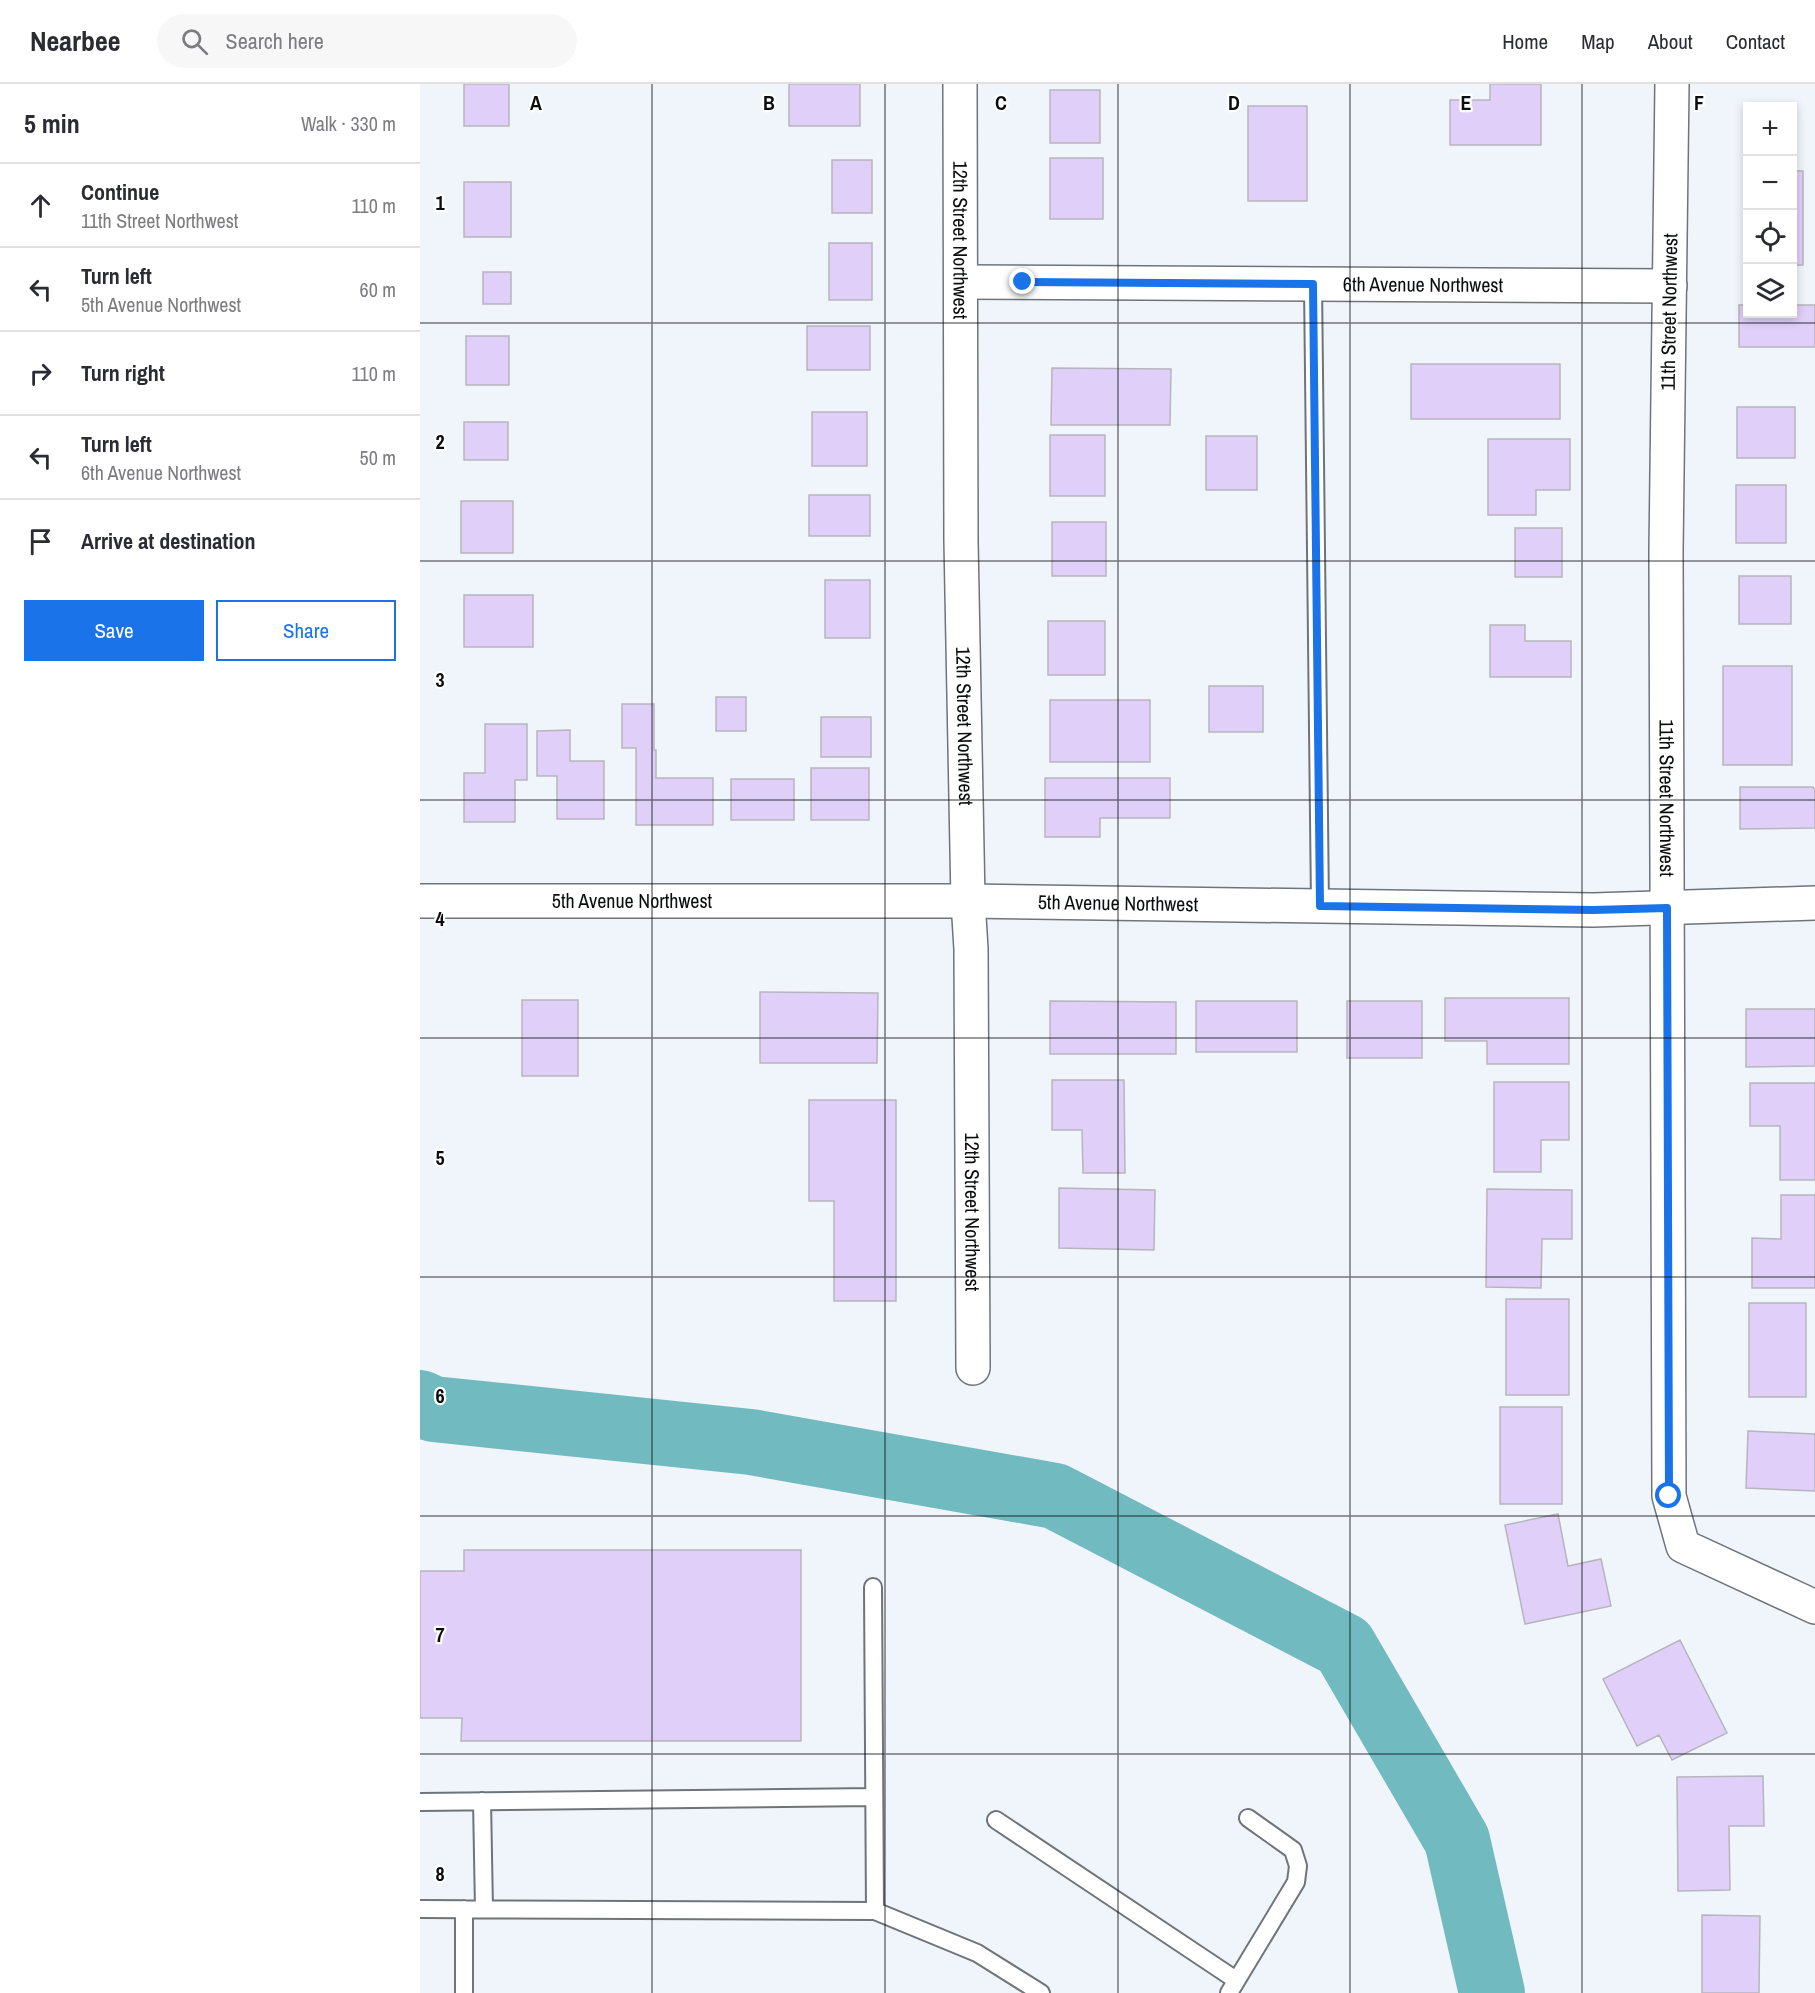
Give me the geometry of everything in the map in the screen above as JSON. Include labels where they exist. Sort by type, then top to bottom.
[{"type":"street","name":"12th Street Northwest","points":[[960,84],[961,541],[968,901],[971,949],[973,1368]]},
{"type":"street","name":"11th Street Northwest","points":[[1672,84],[1666,551],[1669,1496],[1683,1546],[1815,1606]]},
{"type":"street","name":"6th Avenue Northwest","points":[[961,282],[1670,286]]},
{"type":"street","name":"5th Avenue Northwest","points":[[420,901],[968,901],[1593,910],[1815,903]]},
{"type":"lane","points":[[1313,284],[1320,906]]},
{"type":"lane","points":[[873,1587],[875,1911]]},
{"type":"lane","points":[[420,1802],[874,1797]]},
{"type":"lane","points":[[482,1801],[484,1909]]},
{"type":"lane","points":[[996,1820],[1232,1987],[1296,1882],[1298,1866],[1293,1850],[1248,1818]]},
{"type":"lane","points":[[420,1909],[875,1911],[977,1953],[1041,1993]]},
{"type":"lane","points":[[464,1909],[464,1993]]},
{"type":"building","points":[[464,84],[509,84],[509,126],[464,126]]},
{"type":"building","points":[[789,84],[860,84],[860,126],[789,126]]},
{"type":"building","points":[[1490,84],[1541,84],[1541,145],[1450,145],[1450,100],[1490,100]]},
{"type":"building","points":[[1050,90],[1100,90],[1100,143],[1050,143]]},
{"type":"building","points":[[1248,106],[1307,106],[1307,201],[1248,201]]},
{"type":"building","points":[[1050,158],[1103,158],[1103,219],[1050,219]]},
{"type":"building","points":[[832,160],[872,160],[872,213],[832,213]]},
{"type":"building","points":[[1797,171],[1803,171],[1803,265],[1797,265]]},
{"type":"building","points":[[464,182],[511,182],[511,237],[464,237]]},
{"type":"building","points":[[829,243],[872,243],[872,300],[829,300]]},
{"type":"building","points":[[483,272],[511,272],[511,304],[483,304]]},
{"type":"building","points":[[1739,305],[1743,305],[1743,318],[1797,318],[1797,305],[1815,305],[1815,347],[1739,347]]},
{"type":"building","points":[[807,326],[870,326],[870,370],[807,370]]},
{"type":"building","points":[[466,336],[509,336],[509,385],[466,385]]},
{"type":"building","points":[[1411,364],[1560,364],[1560,419],[1411,419]]},
{"type":"building","points":[[1052,368],[1171,369],[1170,425],[1051,425]]},
{"type":"building","points":[[1737,407],[1795,407],[1795,458],[1737,458]]},
{"type":"building","points":[[812,412],[867,412],[867,466],[812,466]]},
{"type":"building","points":[[464,422],[508,422],[508,460],[464,460]]},
{"type":"building","points":[[1050,435],[1105,435],[1105,496],[1050,496]]},
{"type":"building","points":[[1206,436],[1257,436],[1257,490],[1206,490]]},
{"type":"building","points":[[1488,439],[1570,439],[1570,490],[1536,490],[1536,515],[1488,515]]},
{"type":"building","points":[[1736,485],[1786,485],[1786,543],[1736,543]]},
{"type":"building","points":[[809,495],[870,495],[870,536],[809,536]]},
{"type":"building","points":[[461,501],[513,501],[513,553],[461,553]]},
{"type":"building","points":[[1052,522],[1106,522],[1106,576],[1052,576]]},
{"type":"building","points":[[1515,528],[1562,528],[1562,577],[1515,577]]},
{"type":"building","points":[[1739,576],[1791,576],[1791,624],[1739,624]]},
{"type":"building","points":[[825,580],[870,580],[870,638],[825,638]]},
{"type":"building","points":[[464,595],[533,595],[533,647],[464,647]]},
{"type":"building","points":[[1048,621],[1105,621],[1105,675],[1048,675]]},
{"type":"building","points":[[1490,625],[1525,625],[1525,641],[1571,641],[1571,677],[1490,677]]},
{"type":"building","points":[[1723,666],[1792,666],[1792,765],[1723,765]]},
{"type":"building","points":[[1209,686],[1263,686],[1263,732],[1209,732]]},
{"type":"building","points":[[716,697],[746,697],[746,731],[716,731]]},
{"type":"building","points":[[1050,700],[1150,700],[1150,762],[1050,762]]},
{"type":"building","points":[[622,704],[654,704],[656,778],[713,778],[713,825],[636,825],[636,748],[622,748]]},
{"type":"building","points":[[821,717],[871,717],[871,757],[821,757]]},
{"type":"building","points":[[485,724],[527,724],[527,780],[515,780],[515,822],[464,822],[464,773],[485,773]]},
{"type":"building","points":[[570,730],[570,761],[604,761],[604,819],[557,819],[557,776],[537,776],[537,731]]},
{"type":"building","points":[[811,768],[869,768],[869,820],[811,820]]},
{"type":"building","points":[[1045,778],[1170,778],[1170,818],[1100,818],[1100,837],[1045,837]]},
{"type":"building","points":[[731,779],[794,779],[794,820],[731,820]]},
{"type":"building","points":[[1740,787],[1813,787],[1815,790],[1815,828],[1740,829]]},
{"type":"building","points":[[760,992],[878,993],[877,1063],[760,1063]]},
{"type":"building","points":[[1445,998],[1569,998],[1569,1064],[1487,1064],[1487,1041],[1445,1041]]},
{"type":"building","points":[[522,1000],[578,1000],[578,1076],[522,1076]]},
{"type":"building","points":[[1050,1001],[1176,1002],[1176,1054],[1050,1054]]},
{"type":"building","points":[[1196,1001],[1297,1001],[1297,1052],[1196,1052]]},
{"type":"building","points":[[1347,1001],[1422,1001],[1422,1058],[1347,1058]]},
{"type":"building","points":[[1746,1009],[1815,1009],[1815,1066],[1746,1067]]},
{"type":"building","points":[[1052,1080],[1124,1080],[1125,1173],[1083,1173],[1082,1130],[1052,1130]]},
{"type":"building","points":[[1494,1082],[1569,1082],[1569,1140],[1541,1140],[1541,1172],[1494,1172]]},
{"type":"building","points":[[1750,1083],[1815,1083],[1815,1180],[1780,1180],[1780,1126],[1750,1126]]},
{"type":"building","points":[[809,1100],[896,1100],[896,1301],[834,1301],[834,1201],[809,1201]]},
{"type":"building","points":[[1059,1188],[1155,1190],[1154,1250],[1059,1248]]},
{"type":"building","points":[[1487,1189],[1572,1190],[1572,1239],[1542,1239],[1541,1288],[1486,1287]]},
{"type":"building","points":[[1781,1195],[1815,1195],[1815,1288],[1752,1288],[1752,1238],[1781,1239]]},
{"type":"building","points":[[1506,1299],[1569,1299],[1569,1395],[1506,1395]]},
{"type":"building","points":[[1749,1303],[1806,1303],[1806,1397],[1749,1397]]},
{"type":"building","points":[[1500,1407],[1562,1407],[1562,1504],[1500,1504]]},
{"type":"building","points":[[1748,1431],[1815,1434],[1815,1491],[1746,1488]]},
{"type":"building","points":[[1558,1514],[1568,1566],[1601,1559],[1611,1606],[1525,1624],[1505,1525]]},
{"type":"building","points":[[464,1550],[801,1550],[801,1741],[461,1741],[462,1718],[420,1718],[420,1571],[464,1571]]},
{"type":"building","points":[[1680,1640],[1727,1733],[1672,1760],[1659,1735],[1637,1746],[1603,1679]]},
{"type":"building","points":[[1763,1776],[1764,1826],[1729,1826],[1730,1890],[1678,1891],[1677,1777]]},
{"type":"building","points":[[1702,1915],[1760,1916],[1759,1993],[1702,1993]]},
{"type":"waterway","points":[[420,1403],[433,1409],[751,1442],[1055,1496],[1344,1646],[1457,1840],[1492,1993]]},
{"type":"route","points":[[1023,282],[1313,284],[1320,906],[1593,910],[1667,908],[1669,1496]]}]
